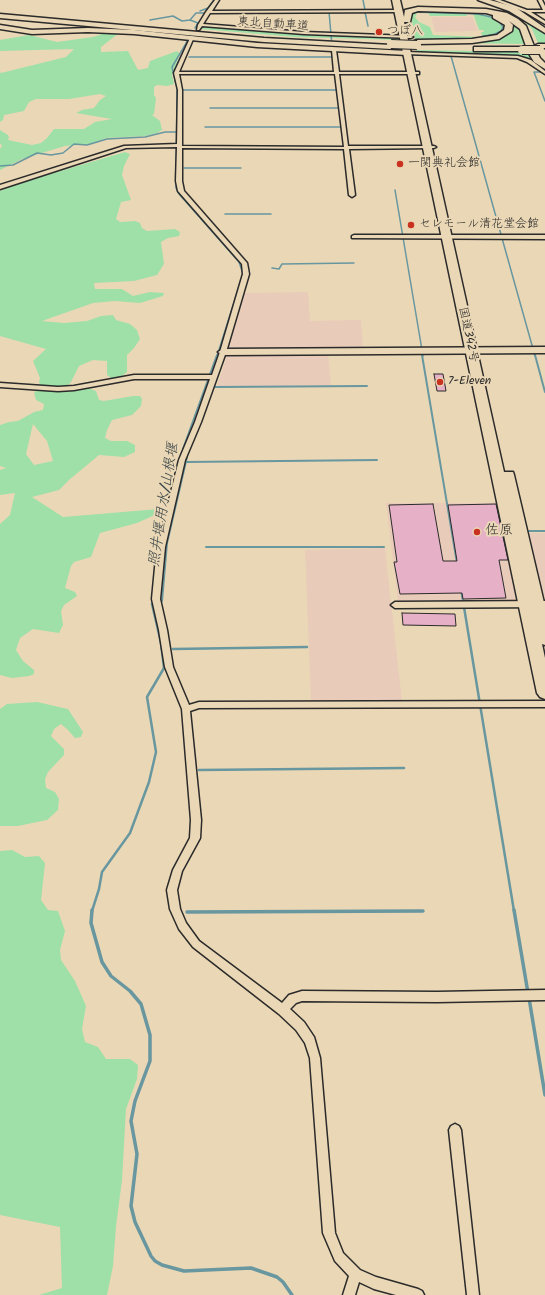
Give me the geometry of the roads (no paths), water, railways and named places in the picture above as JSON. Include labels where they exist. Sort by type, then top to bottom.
[{"type":"highway","points":[[489,1],[512,9],[545,31]]},
{"type":"highway","points":[[489,1],[523,21],[529,31],[537,52],[545,63]]},
{"type":"highway","points":[[399,4],[435,9],[496,13],[515,21],[525,32],[534,56],[545,67]]},
{"type":"highway","name":"国道342号","points":[[399,4],[407,20],[412,45],[414,73],[476,350],[545,639]]},
{"type":"highway","name":"国道342号","points":[[399,4],[412,45]]},
{"type":"highway","points":[[407,20],[407,14],[412,10],[435,9]]},
{"type":"highway","name":"東北自動車道","points":[[0,11],[191,30],[303,39],[462,48],[522,48]]},
{"type":"highway","points":[[412,45],[487,40],[503,35],[508,31],[509,25],[500,18],[486,13],[469,11]]},
{"type":"highway","name":"東北自動車道","points":[[0,16],[257,39],[391,44]]},
{"type":"highway","name":"東北自動車道","points":[[412,45],[522,48]]},
{"type":"highway","points":[[522,48],[542,48]]},
{"type":"highway","name":"国道342号","points":[[536,604],[545,693]]},
{"type":"street","points":[[217,0],[199,27],[304,33],[518,57],[529,61],[545,73]]},
{"type":"street","points":[[526,11],[545,10],[540,0]]},
{"type":"street","points":[[489,1],[526,11],[545,23]]},
{"type":"street","points":[[208,12],[399,4]]},
{"type":"street","points":[[0,27],[32,32],[88,30],[134,32],[249,45],[334,50],[412,45]]},
{"type":"street","points":[[192,38],[176,73],[180,90],[181,115],[179,181],[181,191],[246,266],[246,274],[223,352],[198,422],[182,460],[161,547],[156,599],[169,667],[186,709],[196,820],[195,838],[178,870],[172,890],[175,909],[182,926],[196,944],[283,1010],[300,1026],[310,1041],[315,1058],[329,1233],[339,1257],[356,1274],[374,1284],[418,1295]]},
{"type":"street","points":[[334,50],[352,195]]},
{"type":"street","points":[[176,73],[414,73]]},
{"type":"street","points":[[0,187],[126,147],[431,147]]},
{"type":"street","points":[[354,238],[545,237]]},
{"type":"street","points":[[223,352],[545,350]]},
{"type":"street","points":[[0,385],[58,389],[74,388],[134,377],[213,377]]},
{"type":"street","points":[[395,605],[536,604]]},
{"type":"street","points":[[186,709],[199,705],[545,704]]},
{"type":"street","points":[[283,1010],[293,999],[302,996],[437,997],[545,995]]},
{"type":"street","points":[[455,1130],[473,1295]]},
{"type":"street","points":[[349,1295],[356,1274]]},
{"type":"waterway","name":"照井堰用水/山根堰","points":[[200,11],[208,8],[214,0]]},
{"type":"waterway","points":[[363,0],[365,10]]},
{"type":"waterway","points":[[501,0],[527,10],[545,22]]},
{"type":"waterway","points":[[329,12],[332,45]]},
{"type":"waterway","points":[[365,12],[368,26]]},
{"type":"waterway","points":[[375,12],[408,12]]},
{"type":"waterway","points":[[413,12],[478,14],[495,18]]},
{"type":"waterway","name":"照井堰用水/山根堰","points":[[190,20],[196,13],[208,13]]},
{"type":"waterway","points":[[150,20],[173,16],[182,21],[190,20]]},
{"type":"waterway","name":"照井堰用水/山根堰","points":[[190,20],[198,23],[195,28]]},
{"type":"waterway","points":[[480,37],[495,34],[501,31],[503,27],[499,21]]},
{"type":"waterway","name":"照井堰用水/山根堰","points":[[217,356],[243,274],[239,262],[179,194],[176,188],[177,88],[172,67],[188,40],[233,44]]},
{"type":"waterway","points":[[316,50],[335,51]]},
{"type":"waterway","points":[[410,54],[491,57]]},
{"type":"waterway","points":[[451,56],[535,356]]},
{"type":"waterway","points":[[189,57],[333,57]]},
{"type":"waterway","points":[[532,65],[545,74]]},
{"type":"waterway","points":[[210,108],[339,108],[334,66]]},
{"type":"waterway","points":[[542,72],[534,72],[545,101]]},
{"type":"waterway","points":[[183,90],[336,90]]},
{"type":"waterway","points":[[205,127],[343,127]]},
{"type":"waterway","points":[[0,166],[13,165],[37,153],[51,155],[63,153],[74,144],[87,145],[107,139],[145,137],[165,132],[176,132]]},
{"type":"waterway","points":[[184,168],[241,168]]},
{"type":"waterway","points":[[395,190],[423,356]]},
{"type":"waterway","points":[[225,214],[271,214]]},
{"type":"waterway","points":[[272,268],[279,269],[282,264],[354,263]]},
{"type":"waterway","name":"照井堰用水/山根堰","points":[[160,602],[162,601],[167,543],[187,457],[183,449],[217,355]]},
{"type":"waterway","points":[[422,355],[457,563]]},
{"type":"waterway","points":[[535,355],[545,392]]},
{"type":"waterway","points":[[215,387],[367,386]]},
{"type":"waterway","points":[[186,462],[377,460]]},
{"type":"waterway","points":[[529,531],[545,531]]},
{"type":"waterway","points":[[206,547],[384,547]]},
{"type":"waterway","points":[[461,590],[463,602]]},
{"type":"waterway","points":[[463,601],[514,911]]},
{"type":"waterway","name":"照井堰用水/山根堰","points":[[92,911],[99,889],[102,872],[130,833],[149,782],[156,752],[147,697],[164,668],[161,643],[152,604],[160,602]]},
{"type":"waterway","points":[[173,649],[307,647]]},
{"type":"waterway","points":[[199,770],[404,768]]},
{"type":"waterway","name":"照井堰用水/山根堰","points":[[92,910],[91,923],[102,962],[111,976],[130,991],[141,1004],[150,1035],[150,1061],[135,1101],[131,1121],[137,1154],[131,1206],[135,1222],[151,1256],[155,1261],[162,1265],[184,1271],[251,1268],[277,1277],[283,1282],[292,1295]]},
{"type":"waterway","points":[[514,910],[528,993]]},
{"type":"waterway","points":[[187,912],[423,911]]},
{"type":"waterway","points":[[529,998],[545,1095]]},
{"type":"place","name":"つぼ八","points":[[379,32]]},
{"type":"place","name":"一関典礼会館","points":[[400,164]]},
{"type":"place","name":"セレモール清花堂会館","points":[[411,225]]},
{"type":"place","name":"7-Eleven","points":[[440,382]]},
{"type":"place","name":"佐原","points":[[477,532]]}]
